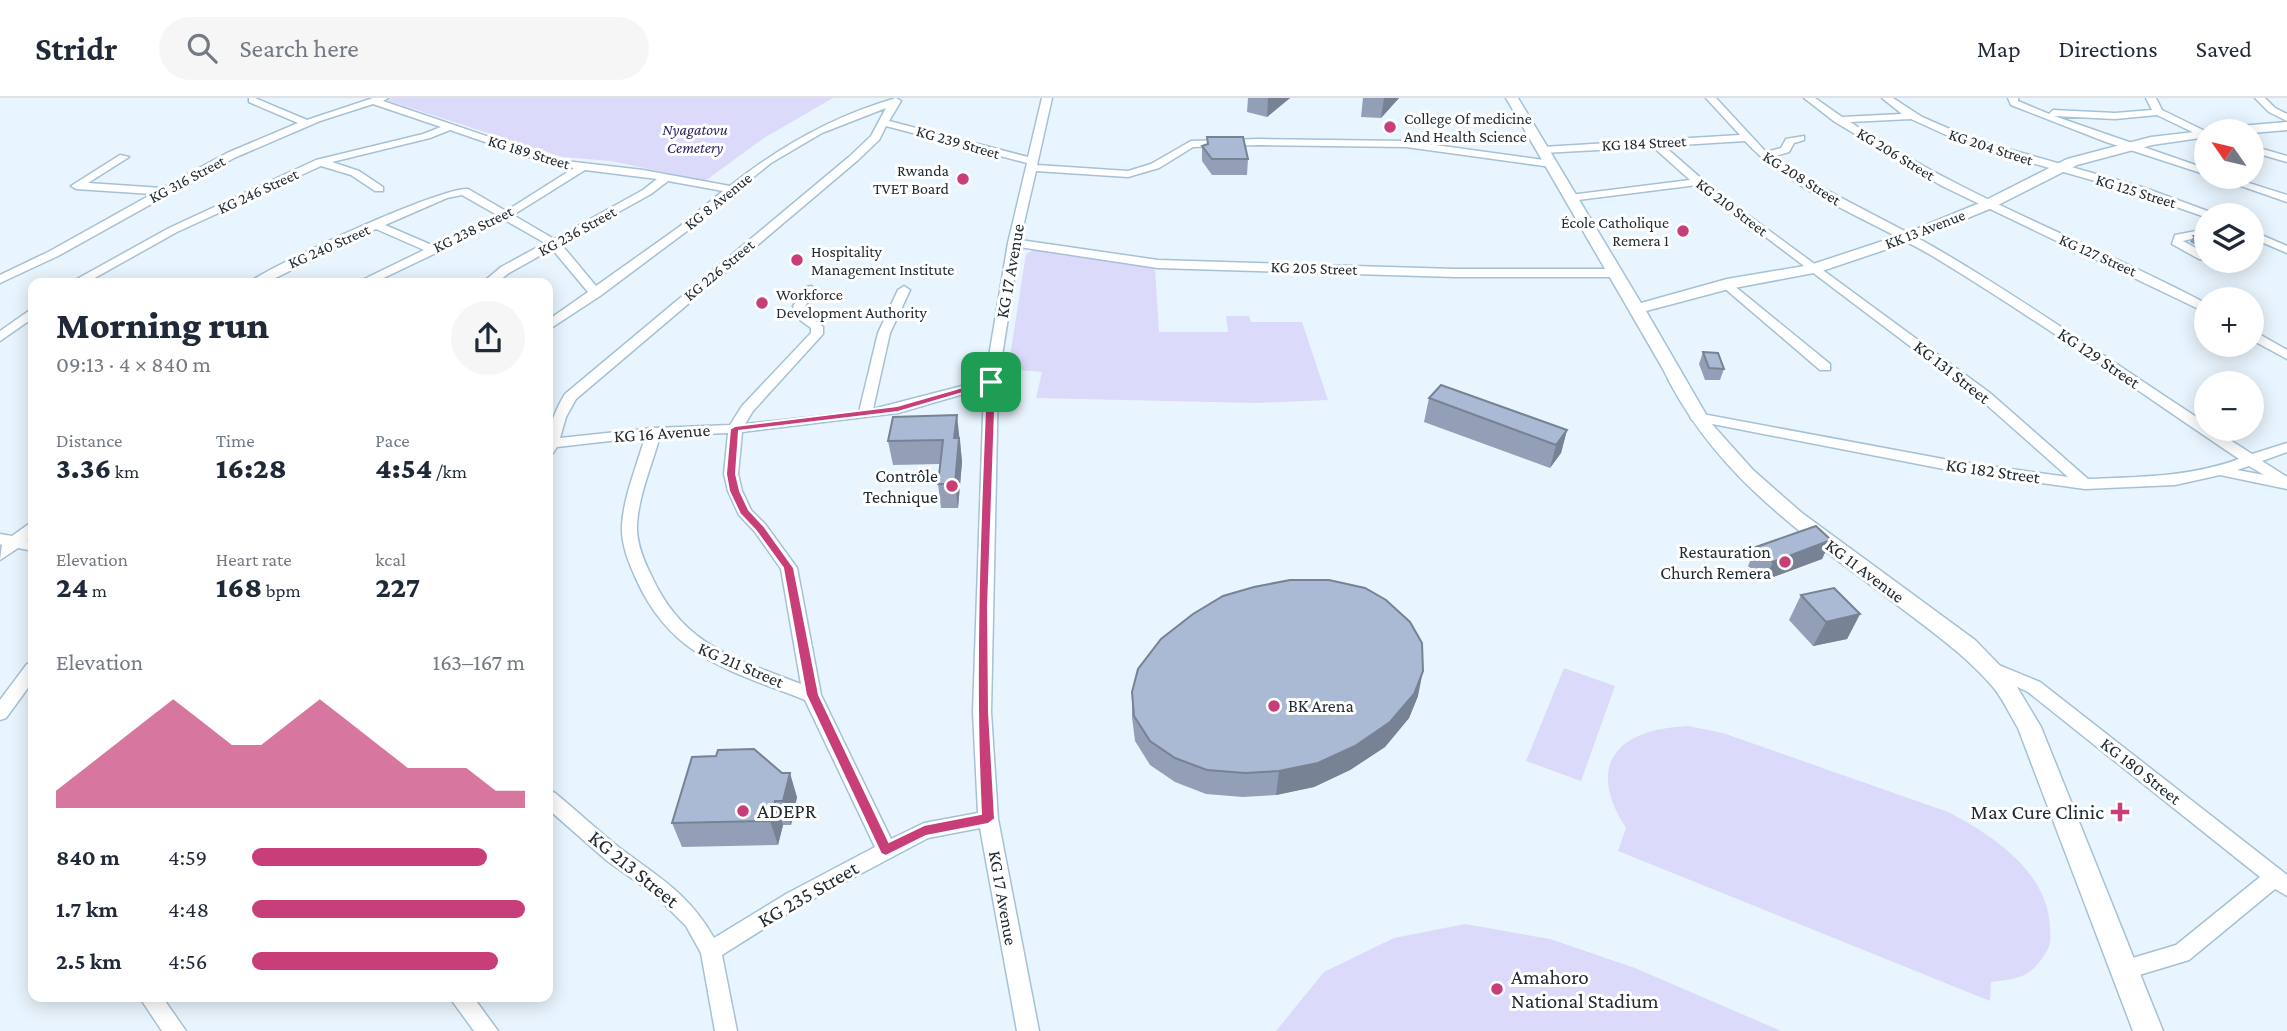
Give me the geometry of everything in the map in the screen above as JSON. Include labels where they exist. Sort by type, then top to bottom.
[{"type":"main road","name":"KG 11 Avenue","points":[[1511,98],[1616,273],[1697,417],[1730,459],[1772,499],[1967,646],[1989,666],[2016,701],[2029,727],[2148,1031]]},
{"type":"main road","points":[[2264,129],[2287,127]]},
{"type":"main road","name":"KK 13 Avenue","points":[[1636,309],[1727,284],[1813,268],[1909,237],[1987,205],[2072,162],[2126,146],[2194,136]]},
{"type":"street","name":"KG 17 Avenue","points":[[1028,1031],[988,819],[982,712],[982,607],[990,390],[1014,243],[1047,98]]},
{"type":"street","name":"KG 208 Street","points":[[1711,98],[1764,156],[1798,180],[1909,237]]},
{"type":"street","name":"KG 206 Street","points":[[1809,98],[1838,120],[1896,156],[1987,205]]},
{"type":"street","points":[[2013,98],[2014,103],[2038,113],[2194,168]]},
{"type":"street","points":[[2151,98],[2158,112]]},
{"type":"street","points":[[2260,98],[2272,110],[2287,118]]},
{"type":"street","name":"KG 316 Street","points":[[0,279],[36,264],[239,152],[306,123],[379,99]]},
{"type":"street","name":"KG 189 Street","points":[[379,99],[545,159],[731,189]]},
{"type":"street","points":[[252,100],[306,123]]},
{"type":"street","name":"KG 226 Street","points":[[553,434],[570,397],[854,158],[875,138],[898,100]]},
{"type":"street","name":"KG 8 Avenue","points":[[553,323],[683,229],[767,161],[818,131],[898,100]]},
{"type":"street","name":"KG 204 Street","points":[[1892,100],[1912,116],[1950,136],[2061,169]]},
{"type":"street","points":[[2038,113],[2101,116],[2158,112],[2194,129]]},
{"type":"street","points":[[1838,120],[1912,116]]},
{"type":"street","name":"KG 239 Street","points":[[884,123],[935,133],[1031,165],[1128,174],[1155,166],[1191,144],[1406,144],[1547,157]]},
{"type":"street","name":"KG 246 Street","points":[[85,278],[173,230],[320,163],[426,136],[452,126]]},
{"type":"street","name":"KG 184 Street","points":[[1547,157],[1655,143],[1745,138]]},
{"type":"street","points":[[1764,156],[1785,150],[1790,141],[1800,138]]},
{"type":"street","name":"KG 210 Street","points":[[1655,143],[1698,182],[1813,268]]},
{"type":"street","points":[[2264,152],[2287,159]]},
{"type":"street","points":[[124,157],[76,186],[164,191]]},
{"type":"street","points":[[320,163],[355,173],[379,189]]},
{"type":"street","name":"KG 238 Street","points":[[372,278],[547,191],[582,167]]},
{"type":"street","name":"KG 125 Street","points":[[2061,169],[2147,193],[2194,210]]},
{"type":"street","name":"KG 236 Street","points":[[495,278],[647,192],[666,177]]},
{"type":"street","points":[[1570,198],[1698,182]]},
{"type":"street","points":[[2257,189],[2287,199]]},
{"type":"street","name":"KG 240 Street","points":[[264,278],[302,257],[443,196],[464,191],[501,215]]},
{"type":"street","name":"KG 127 Street","points":[[1987,205],[2133,270],[2194,302]]},
{"type":"street","points":[[501,215],[553,243],[563,252],[579,278],[596,293]]},
{"type":"street","points":[[376,225],[432,249]]},
{"type":"street","points":[[2194,234],[2179,237],[2177,241],[2194,252]]},
{"type":"street","name":"KG 129 Street","points":[[1909,237],[2053,327],[2287,484]]},
{"type":"street","points":[[2264,239],[2287,250]]},
{"type":"street","name":"KG 205 Street","points":[[1014,243],[1170,264],[1455,272],[1616,273]]},
{"type":"street","name":"KG 131 Street","points":[[1813,268],[1985,396],[2085,484]]},
{"type":"street","points":[[1727,284],[1825,367]]},
{"type":"street","points":[[811,290],[799,306],[804,317],[817,327],[817,334],[747,409],[735,429],[731,474],[744,512],[760,528],[789,568],[812,695],[886,850]]},
{"type":"street","points":[[864,415],[884,333],[904,290]]},
{"type":"street","points":[[0,337],[28,316]]},
{"type":"street","points":[[2264,341],[2287,355]]},
{"type":"street","name":"KG 16 Avenue","points":[[553,445],[654,432],[735,429],[864,415],[942,397],[990,390]]},
{"type":"street","name":"KG 182 Street","points":[[1697,417],[1954,466],[2085,484],[2175,480],[2220,471],[2287,447]]},
{"type":"street","name":"KG 211 Street","points":[[654,432],[630,520],[630,544],[648,591],[668,622],[705,653],[812,695]]},
{"type":"street","points":[[2220,471],[2287,484]]},
{"type":"street","points":[[0,555],[28,531]]},
{"type":"street","points":[[0,539],[28,545]]},
{"type":"street","name":"KG 180 Street","points":[[1989,666],[2034,687],[2281,882]]},
{"type":"street","points":[[0,713],[28,675]]},
{"type":"street","name":"KG 213 Street","points":[[553,802],[613,854],[662,889],[694,920],[711,951],[726,1031]]},
{"type":"street","name":"KG 235 Street","points":[[711,951],[793,900],[924,831],[988,819]]},
{"type":"street","points":[[2126,970],[2182,953],[2281,882]]},
{"type":"street","points":[[154,1002],[175,1031]]},
{"type":"street","points":[[464,1002],[487,1031]]},
{"type":"green space","name":"Nyagatovu Cemetery","points":[[833,98],[764,138],[705,181],[611,161],[562,157],[386,100]]},
{"type":"green space","points":[[1034,250],[1155,267],[1159,332],[1228,332],[1226,316],[1249,316],[1251,322],[1302,322],[1328,400],[1256,403],[1036,398],[1042,372],[1008,369],[1026,254]]},
{"type":"green space","points":[[1564,668],[1615,686],[1581,781],[1526,761]]},
{"type":"green space","points":[[1688,726],[1723,733],[1948,812],[1983,832],[2015,858],[2040,890],[2047,908],[2050,932],[2045,954],[2028,973],[2009,980],[1991,982],[1990,1001],[1618,851],[1626,828],[1614,805],[1608,785],[1609,768],[1615,754],[1627,742],[1643,734]]},
{"type":"green space","name":"Amahoro National Stadium","points":[[1465,924],[1550,939],[1635,968],[1781,1031],[1276,1031],[1324,972],[1394,938]]},
{"type":"building","points":[[1207,137],[1243,137],[1248,159],[1212,159],[1202,146],[1208,144]]},
{"type":"building","points":[[1703,352],[1718,353],[1724,369],[1709,368]]},
{"type":"building","points":[[1441,385],[1567,430],[1556,445],[1429,398]]},
{"type":"building","points":[[957,415],[954,438],[959,438],[955,484],[938,484],[943,440],[888,441],[893,417]]},
{"type":"building","points":[[1816,526],[1831,540],[1773,562],[1756,547]]},
{"type":"building","name":"BK Arena","points":[[1290,580],[1329,580],[1365,588],[1386,600],[1410,622],[1422,643],[1423,671],[1414,694],[1390,722],[1355,746],[1318,763],[1279,771],[1245,773],[1207,770],[1175,758],[1150,741],[1134,716],[1132,692],[1138,669],[1161,639],[1193,614],[1223,596]]},
{"type":"building","points":[[1834,588],[1860,614],[1826,622],[1801,595]]},
{"type":"building","points":[[754,749],[782,773],[790,773],[783,801],[775,801],[770,821],[672,823],[692,757],[716,756],[718,750]]},
{"type":"place","name":"College Of medicine And Health Science","points":[[1390,127]]},
{"type":"place","name":"Rwanda TVET Board","points":[[963,179]]},
{"type":"place","name":"École Catholique Remera 1","points":[[1683,231]]},
{"type":"place","name":"Hospitality Management Institute","points":[[797,260]]},
{"type":"place","name":"Workforce Development Authority","points":[[762,303]]},
{"type":"place","name":"Contrôle Technique","points":[[952,486]]},
{"type":"place","name":"Restauration Church Remera","points":[[1785,562]]},
{"type":"place","name":"BK Arena","points":[[1274,706]]},
{"type":"place","name":"ADEPR","points":[[743,811]]},
{"type":"place","name":"Max Cure Clinic","points":[[2120,812]]},
{"type":"place","name":"Amahoro National Stadium","points":[[1497,989]]},
{"type":"route","points":[[991,382],[982,607],[982,712],[988,819],[924,831],[886,850],[812,695],[808,661],[789,568],[760,528],[744,512],[735,491],[731,474],[735,429],[898,409],[991,382]]}]
